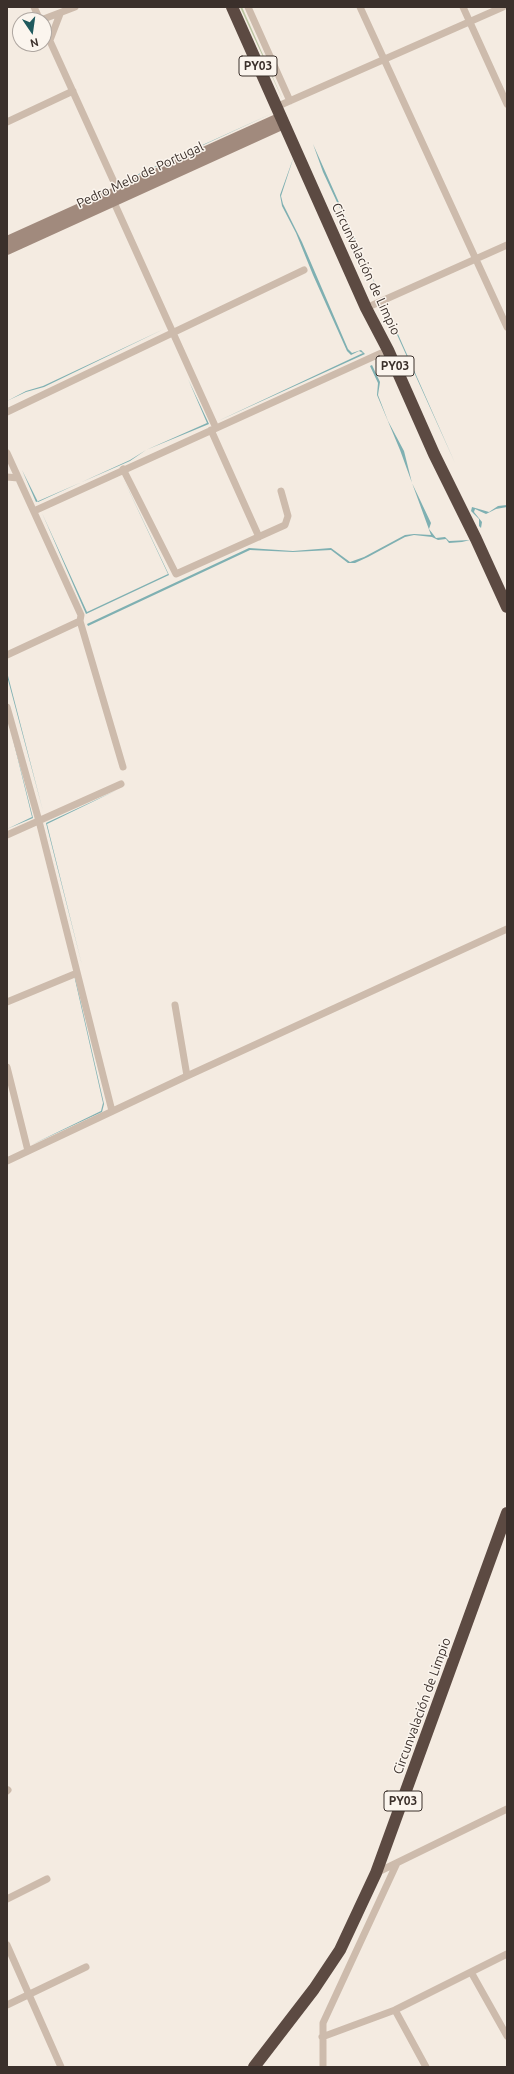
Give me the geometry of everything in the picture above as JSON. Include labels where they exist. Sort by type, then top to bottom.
[{"type":"highway","name":"Circunvalación de Limpio","points":[[232,7],[366,308],[388,350],[434,454],[476,539],[507,607]]},
{"type":"highway","name":"Circunvalación de Limpio","points":[[254,2067],[314,1989],[340,1950],[376,1873],[507,1513]]},
{"type":"street","points":[[52,17],[75,7]]},
{"type":"street","points":[[248,7],[290,101]]},
{"type":"street","points":[[360,7],[477,258],[507,327]]},
{"type":"street","points":[[463,7],[507,104]]},
{"type":"street","points":[[280,116],[290,101],[503,7]]},
{"type":"street","points":[[52,35],[60,14]]},
{"type":"street","points":[[52,44],[114,182]]},
{"type":"street","points":[[7,122],[73,91]]},
{"type":"street","name":"Pedro Melo de Portugal","points":[[7,250],[280,116]]},
{"type":"street","points":[[112,198],[172,332],[259,536]]},
{"type":"street","name":"Pedro Melo de Portugal","points":[[7,241],[112,198]]},
{"type":"street","points":[[366,308],[507,245]]},
{"type":"street","points":[[7,412],[304,270]]},
{"type":"street","points":[[34,511],[123,469],[388,350]]},
{"type":"street","points":[[7,454],[81,615],[80,621],[123,767]]},
{"type":"street","points":[[123,469],[176,574],[286,523],[288,516],[281,491]]},
{"type":"street","points":[[7,477],[18,478]]},
{"type":"street","points":[[7,655],[80,621]]},
{"type":"street","points":[[7,707],[39,821],[112,1112]]},
{"type":"street","points":[[7,835],[121,784]]},
{"type":"street","points":[[7,1161],[187,1076],[507,929]]},
{"type":"street","points":[[7,1002],[77,973]]},
{"type":"street","points":[[175,1005],[187,1076]]},
{"type":"street","points":[[7,1067],[28,1151]]},
{"type":"street","points":[[376,1873],[507,1809]]},
{"type":"street","points":[[323,2067],[323,2023],[397,1863]]},
{"type":"street","points":[[7,1899],[47,1879]]},
{"type":"street","points":[[7,1945],[61,2067]]},
{"type":"street","points":[[322,2037],[395,2010],[507,1954]]},
{"type":"street","points":[[7,2005],[86,1966]]},
{"type":"street","points":[[471,1972],[507,2036]]},
{"type":"street","points":[[395,2010],[426,2067]]},
{"type":"green space","points":[[240,7],[242,7],[282,98],[281,96]]},
{"type":"water","points":[[275,112],[121,183],[121,182]]},
{"type":"water","points":[[313,144],[381,297],[323,172]]},
{"type":"water","points":[[294,156],[281,196],[283,204],[302,242],[348,349],[352,353],[361,350],[365,354],[218,421],[363,353],[359,351],[351,355],[347,351],[296,233],[282,206],[280,195]]},
{"type":"water","points":[[386,307],[455,463],[385,308]]},
{"type":"water","points":[[164,329],[44,387],[26,392],[7,401],[26,391],[43,386]]},
{"type":"water","points":[[372,365],[380,382],[378,395],[388,421],[404,451],[412,483],[377,395],[378,383],[370,366]]},
{"type":"water","points":[[188,379],[209,424],[146,450],[207,423]]},
{"type":"water","points":[[146,450],[130,461],[81,482],[130,460]]},
{"type":"water","points":[[22,470],[38,501],[36,502]]},
{"type":"water","points":[[122,476],[169,575],[86,614],[42,513],[87,612],[168,574]]},
{"type":"water","points":[[81,482],[38,502],[38,501]]},
{"type":"water","points":[[412,483],[431,523],[429,529],[436,538],[445,537],[449,541],[470,540],[449,543],[446,539],[438,540],[432,537],[414,535],[405,537],[355,563],[348,563],[331,550],[293,552],[250,550],[88,626],[87,624],[249,548],[293,551],[331,548],[350,562],[364,557],[405,535],[414,534],[431,535]]},
{"type":"water","points":[[507,505],[507,507],[496,509],[486,514],[475,509],[474,512],[482,522],[481,528],[479,526],[479,519],[471,511],[472,507],[489,512],[498,506]]},
{"type":"water","points":[[7,672],[43,811],[7,676]]},
{"type":"water","points":[[7,715],[33,818],[7,829],[32,817]]},
{"type":"water","points":[[117,790],[47,824],[82,965],[46,823]]},
{"type":"water","points":[[74,975],[104,1104],[102,1112],[31,1145],[101,1111],[103,1103]]}]
